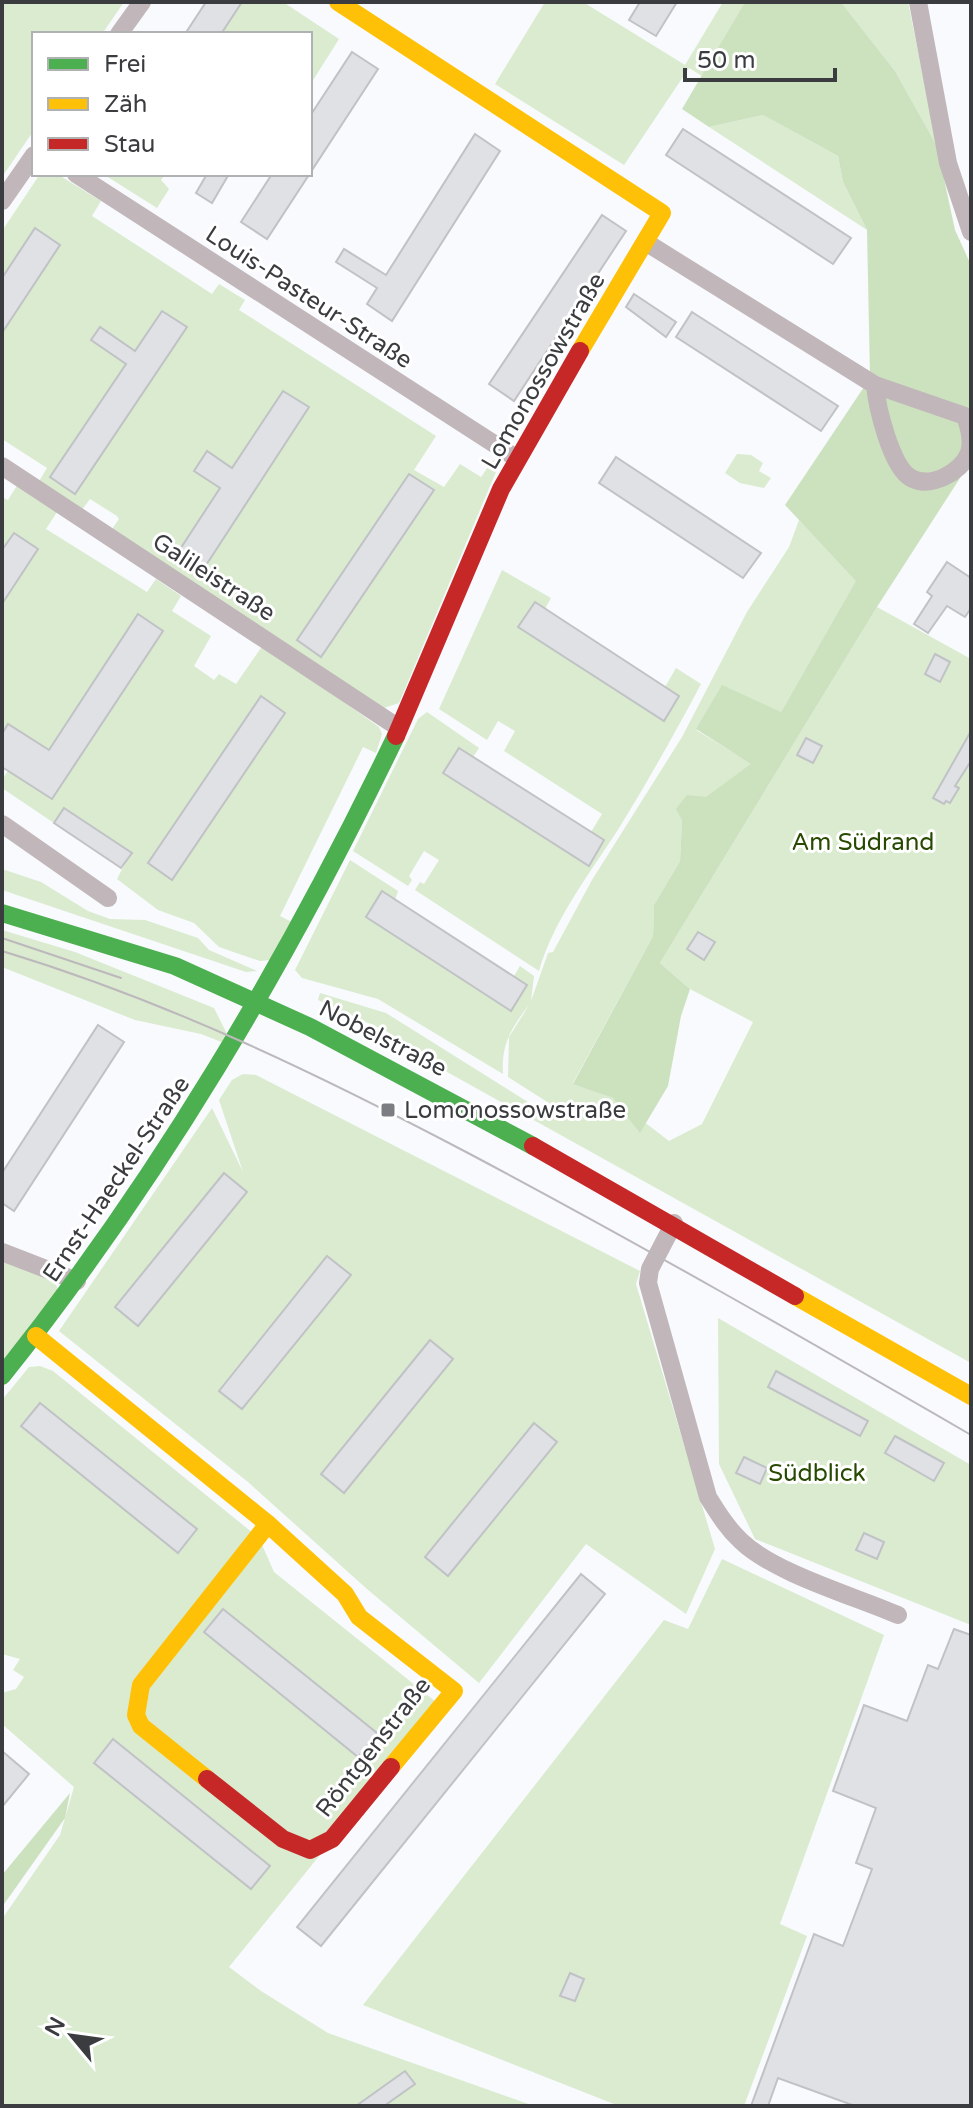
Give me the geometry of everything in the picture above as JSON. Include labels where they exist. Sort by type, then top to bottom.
[{"type":"street","points":[[120,32],[142,2]]},
{"type":"street","name":"Lomonossowstraße","points":[[259,1002],[399,728],[516,458],[647,243],[662,213],[338,2]]},
{"type":"street","points":[[918,2],[948,163],[971,232]]},
{"type":"street","points":[[2,201],[32,158]]},
{"type":"street","name":"Louis-Pasteur-Straße","points":[[79,176],[516,458]]},
{"type":"street","points":[[647,243],[875,385],[965,416],[971,432],[970,452],[958,468],[933,482],[911,478],[895,459],[875,385]]},
{"type":"street","name":"Galileistraße","points":[[2,466],[399,728]]},
{"type":"street","points":[[2,824],[108,898]]},
{"type":"street","name":"Nobelstraße","points":[[2,913],[175,966],[259,1002],[449,1098],[674,1223],[971,1396]]},
{"type":"street","name":"Ernst-Haeckel-Straße","points":[[2,1376],[77,1281],[179,1132],[259,1002]]},
{"type":"street","points":[[674,1223],[650,1269],[648,1283],[708,1497],[726,1526],[763,1556],[898,1615]]},
{"type":"street","points":[[2,1252],[77,1281]]},
{"type":"street","name":"Röntgenstraße","points":[[36,1336],[268,1524],[345,1594],[359,1617],[454,1691],[332,1839],[310,1850],[283,1839],[141,1726],[136,1715],[141,1685],[268,1524]]},
{"type":"green space","points":[[2,2],[124,2],[103,32],[32,32],[32,133],[2,177]]},
{"type":"green space","points":[[242,2],[283,2],[339,39],[312,82],[312,32],[222,32]]},
{"type":"green space","points":[[545,2],[583,2],[685,65],[723,2],[745,2],[702,76],[689,68],[624,165],[495,84]]},
{"type":"green space","points":[[745,2],[841,2],[895,71],[937,146],[955,230],[971,265],[971,461],[877,607],[660,963],[690,989],[681,1016],[668,1086],[640,1133],[613,1098],[573,1084],[653,936],[654,905],[680,861],[682,820],[676,809],[687,795],[706,797],[751,764],[696,729],[722,685],[781,712],[856,581],[785,505],[870,378],[867,230],[843,182],[838,156],[763,115],[709,127],[682,109]]},
{"type":"green space","points":[[841,2],[908,2],[937,146],[895,71]]},
{"type":"green space","points":[[763,115],[838,156],[843,182],[867,230],[709,127]]},
{"type":"green space","points":[[39,176],[60,176],[101,201],[92,216],[212,294],[219,284],[245,300],[239,310],[436,436],[414,470],[444,487],[460,464],[481,477],[493,460],[498,467],[399,703],[381,709],[110,532],[119,519],[117,516],[90,499],[81,511],[38,483],[47,468],[2,439],[2,231]]},
{"type":"green space","points":[[106,176],[164,176],[161,180],[169,189],[157,208]]},
{"type":"green space","points":[[737,454],[751,455],[763,463],[759,471],[771,478],[764,488],[740,483],[725,473]]},
{"type":"green space","points":[[18,484],[57,512],[46,529],[147,592],[156,579],[181,596],[172,611],[211,636],[194,666],[214,680],[219,674],[236,684],[263,645],[379,727],[382,734],[376,753],[363,747],[280,916],[292,922],[271,960],[260,961],[219,947],[194,923],[158,910],[117,879],[131,852],[65,808],[54,823],[2,788],[2,779],[8,771],[2,767],[2,497],[8,500]]},
{"type":"green space","name":"Am Südrand","points":[[799,520],[857,580],[781,712],[696,730],[752,764],[682,820],[680,861],[654,905],[653,936],[573,1083],[613,1098],[669,1141],[702,1124],[753,1022],[690,989],[660,963],[877,607],[971,659],[971,1363],[386,1038],[388,1032],[318,1000],[320,993],[386,1013],[547,1114],[552,1105],[508,1077],[509,1037],[529,1005],[508,1037],[503,1074],[378,999],[302,978],[295,970],[350,860],[398,891],[395,900],[382,892],[366,917],[511,1011],[527,985],[514,976],[520,966],[534,976],[531,1001],[548,953],[553,952],[592,880],[682,737],[747,612],[789,547]]},
{"type":"green space","points":[[502,570],[551,598],[545,609],[519,628],[663,721],[679,696],[665,687],[676,668],[701,684],[640,793],[563,915],[539,971],[415,890],[420,882],[424,884],[439,860],[424,851],[409,876],[412,880],[408,886],[353,851],[418,719],[427,712],[479,748],[473,757],[459,748],[444,773],[588,866],[604,841],[591,832],[602,814],[504,751],[515,731],[498,721],[487,740],[439,709]]},
{"type":"green space","points":[[2,869],[41,882],[88,911],[110,919],[145,920],[198,938],[209,950],[257,971],[246,972],[2,890]]},
{"type":"green space","points":[[2,930],[75,952],[214,1008],[226,1032],[224,1043],[201,1034],[135,1020],[2,967]]},
{"type":"green space","points":[[243,1074],[256,1075],[640,1271],[636,1284],[715,1549],[686,1614],[586,1544],[479,1683],[367,1589],[248,1482],[59,1331],[212,1108],[243,1172],[219,1100],[232,1080]]},
{"type":"green space","points":[[2,1258],[53,1276],[58,1290],[2,1362]]},
{"type":"green space","name":"Südblick","points":[[718,1318],[971,1465],[971,1625],[755,1539],[719,1464]]},
{"type":"green space","points":[[40,1366],[53,1371],[259,1538],[274,1572],[441,1706],[229,1967],[328,2033],[534,2106],[2,2106],[2,1919],[60,1835],[74,1787],[2,1724],[2,1693],[16,1689],[24,1677],[13,1670],[20,1659],[2,1654],[2,1400],[29,1367]]},
{"type":"green space","points":[[722,1559],[884,1635],[780,1924],[807,1936],[744,2106],[619,2106],[363,2005],[664,1620],[688,1629]]},
{"type":"green space","points":[[70,1793],[65,1818],[2,1907],[2,1875]]},
{"type":"building","points":[[206,2],[242,2],[222,32],[186,32]]},
{"type":"building","points":[[640,2],[677,2],[656,36],[629,20]]},
{"type":"building","points":[[352,52],[378,69],[312,170],[312,113]]},
{"type":"building","points":[[683,129],[851,238],[833,264],[666,155]]},
{"type":"building","points":[[475,134],[500,151],[392,321],[367,304],[377,288],[336,262],[344,249],[386,275]]},
{"type":"building","points":[[206,176],[228,176],[212,203],[196,193]]},
{"type":"building","points":[[271,176],[308,176],[267,239],[241,222]]},
{"type":"building","points":[[602,215],[626,231],[514,401],[489,384]]},
{"type":"building","points":[[35,228],[60,245],[2,333],[2,278]]},
{"type":"building","points":[[634,294],[676,322],[666,337],[626,307]]},
{"type":"building","points":[[162,311],[187,327],[75,494],[50,477],[126,364],[91,340],[100,327],[135,351]]},
{"type":"building","points":[[692,312],[838,406],[821,431],[676,337]]},
{"type":"building","points":[[283,391],[309,407],[199,576],[173,560],[220,488],[194,471],[207,451],[232,468]]},
{"type":"building","points":[[616,457],[761,553],[743,578],[599,483]]},
{"type":"building","points":[[409,474],[434,490],[321,657],[297,640]]},
{"type":"building","points":[[14,533],[38,549],[2,604],[2,550]]},
{"type":"building","points":[[947,562],[971,578],[971,608],[965,617],[947,606],[928,633],[914,624],[932,596],[927,592]]},
{"type":"building","points":[[535,602],[679,696],[664,721],[518,627]]},
{"type":"building","points":[[138,614],[163,631],[52,799],[2,767],[2,734],[8,724],[49,750]]},
{"type":"building","points":[[935,654],[950,662],[940,682],[925,674]]},
{"type":"building","points":[[261,696],[285,713],[172,880],[148,863]]},
{"type":"building","points":[[971,731],[971,761],[955,786],[959,788],[950,803],[946,801],[944,804],[933,798]]},
{"type":"building","points":[[806,738],[822,746],[813,763],[797,755]]},
{"type":"building","points":[[459,748],[604,840],[589,866],[443,773]]},
{"type":"building","points":[[64,808],[132,853],[121,868],[54,823]]},
{"type":"building","points":[[382,891],[527,985],[511,1011],[366,917]]},
{"type":"building","points":[[698,932],[715,942],[704,960],[687,949]]},
{"type":"building","points":[[98,1025],[124,1042],[14,1211],[2,1203],[2,1173]]},
{"type":"building","points":[[224,1173],[247,1192],[138,1326],[115,1307]]},
{"type":"building","points":[[327,1256],[351,1275],[242,1409],[219,1391]]},
{"type":"building","points":[[430,1340],[453,1359],[344,1493],[321,1474]]},
{"type":"building","points":[[776,1371],[868,1421],[860,1436],[768,1387]]},
{"type":"building","points":[[40,1403],[197,1529],[178,1553],[21,1426]]},
{"type":"building","points":[[534,1423],[557,1442],[448,1576],[425,1557]]},
{"type":"building","points":[[895,1436],[944,1463],[934,1481],[885,1453]]},
{"type":"building","points":[[744,1457],[767,1468],[760,1484],[736,1473]]},
{"type":"building","points":[[864,1533],[884,1542],[877,1559],[856,1550]]},
{"type":"building","points":[[581,1574],[605,1594],[321,1946],[297,1927]]},
{"type":"building","points":[[223,1609],[377,1733],[358,1757],[204,1632]]},
{"type":"building","points":[[954,1629],[971,1635],[971,2106],[855,2106],[778,2078],[768,2106],[751,2106],[814,1934],[843,1946],[872,1869],[856,1863],[876,1808],[833,1791],[864,1705],[907,1721],[928,1665],[938,1669]]},
{"type":"building","points":[[113,1739],[270,1866],[251,1889],[94,1763]]},
{"type":"building","points":[[2,1751],[29,1774],[2,1807]]},
{"type":"building","points":[[570,1973],[584,1979],[575,2001],[560,1996]]},
{"type":"building","points":[[405,2071],[415,2084],[384,2106],[356,2106]]},
{"type":"tram line","points":[[2,938],[121,978]]},
{"type":"tram line","points":[[2,951],[123,992],[182,1016],[354,1095],[595,1222],[971,1435]]},
{"type":"traffic: fast","points":[[2,1376],[115,1225],[217,1067],[310,904],[396,736]]},
{"type":"traffic: fast","points":[[2,913],[175,966],[310,1027],[533,1146]]},
{"type":"traffic: slow","points":[[338,2],[662,213],[580,351]]},
{"type":"traffic: slow","points":[[795,1296],[971,1396]]},
{"type":"traffic: slow","points":[[36,1336],[268,1524],[345,1594],[359,1617],[454,1691],[391,1767]]},
{"type":"traffic: slow","points":[[207,1779],[141,1726],[136,1715],[141,1685],[268,1524]]},
{"type":"traffic: jam","points":[[396,736],[501,489],[580,351]]},
{"type":"traffic: jam","points":[[533,1146],[795,1296]]},
{"type":"traffic: jam","points":[[207,1779],[283,1839],[310,1850],[332,1839],[391,1767]]},
{"type":"place","name":"Lomonossowstraße","points":[[388,1110]]}]
